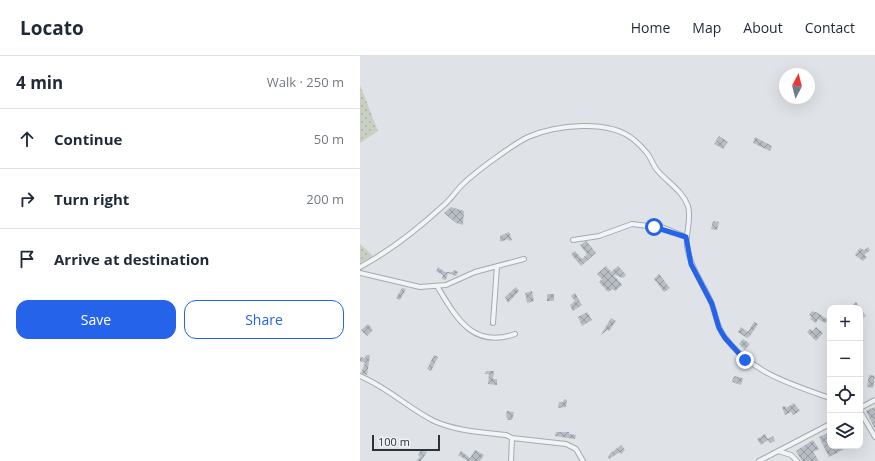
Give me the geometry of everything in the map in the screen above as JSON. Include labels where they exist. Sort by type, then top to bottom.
[{"type":"street","points":[[360,267],[377,257],[424,222],[447,203],[472,176],[527,138],[547,131],[573,126],[618,130],[647,153],[656,169],[681,194],[687,204],[689,224],[686,237],[691,264],[712,304],[719,328],[732,347],[751,365],[774,378],[797,388],[827,397]]},
{"type":"street","points":[[573,240],[599,236],[632,224],[664,228],[686,237]]},
{"type":"street","points":[[360,273],[420,287],[437,286],[446,285],[475,272],[524,259]]},
{"type":"street","points":[[493,323],[497,266]]},
{"type":"street","points":[[437,286],[454,316],[468,330],[484,337],[503,338],[515,334]]},
{"type":"street","points":[[360,376],[434,421],[449,427],[506,435],[512,438],[566,444],[576,449],[583,461]]},
{"type":"street","points":[[863,408],[875,400]]},
{"type":"street","points":[[862,413],[875,437]]},
{"type":"street","points":[[759,461],[827,426]]},
{"type":"street","points":[[511,461],[512,438]]},
{"type":"street","points":[[778,451],[791,455],[797,461]]},
{"type":"green space","points":[[360,85],[378,131],[360,143]]},
{"type":"green space","points":[[360,244],[373,256],[360,263]]},
{"type":"building","points":[[719,136],[728,142],[723,149],[714,144]]},
{"type":"building","points":[[755,137],[772,146],[770,151],[753,143]]},
{"type":"building","points":[[451,207],[464,211],[463,225],[456,223],[444,213]]},
{"type":"building","points":[[713,221],[719,222],[717,230],[711,229]]},
{"type":"building","points":[[509,232],[512,240],[509,241],[508,239],[500,242],[500,236]]},
{"type":"building","points":[[586,241],[596,253],[581,266],[571,254],[575,251],[582,259],[587,254],[580,245]]},
{"type":"building","points":[[868,247],[870,250],[864,255],[867,257],[863,261],[855,255],[860,248],[864,250]]},
{"type":"building","points":[[606,266],[611,272],[618,266],[626,275],[623,278],[613,274],[622,285],[615,291],[613,289],[608,292],[599,282],[602,279],[597,274]]},
{"type":"building","points":[[438,267],[445,272],[453,272],[454,270],[458,272],[456,276],[448,273],[446,280],[442,279],[443,275],[436,271]]},
{"type":"building","points":[[659,274],[670,288],[664,292],[654,279]]},
{"type":"building","points":[[516,287],[519,291],[508,303],[505,297]]},
{"type":"building","points":[[402,288],[406,289],[400,300],[396,298]]},
{"type":"building","points":[[532,291],[534,301],[527,303],[525,293]]},
{"type":"building","points":[[575,293],[582,305],[573,311],[570,305],[575,301],[571,296]]},
{"type":"building","points":[[547,294],[554,294],[554,301],[547,301]]},
{"type":"building","points":[[812,311],[818,313],[827,319],[827,321],[825,323],[818,319],[816,323],[810,319],[812,317],[809,315]]},
{"type":"building","points":[[587,312],[592,320],[582,326],[578,317]]},
{"type":"building","points":[[611,318],[616,321],[609,331],[607,330],[601,335]]},
{"type":"building","points":[[754,322],[758,324],[747,338],[738,332],[741,327],[748,332]]},
{"type":"building","points":[[368,324],[373,330],[367,336],[361,330]]},
{"type":"building","points":[[816,327],[823,333],[816,341],[807,332],[810,329],[813,331]]},
{"type":"building","points":[[743,339],[750,344],[745,350],[739,344]]},
{"type":"building","points":[[366,355],[370,355],[367,375],[361,373],[365,363],[360,361],[360,357],[365,358]]},
{"type":"building","points":[[434,355],[438,357],[431,371],[427,369]]},
{"type":"building","points":[[486,371],[494,371],[493,379],[497,379],[497,385],[488,384],[489,374],[485,374]]},
{"type":"building","points":[[869,375],[875,376],[873,388],[867,387]]},
{"type":"building","points":[[734,376],[743,378],[741,385],[732,382]]},
{"type":"building","points":[[564,399],[567,400],[566,407],[558,408],[559,402],[563,402]]},
{"type":"building","points":[[794,403],[800,411],[793,415],[791,412],[785,415],[782,407],[785,406],[786,408]]},
{"type":"building","points":[[875,407],[875,429],[866,411]]},
{"type":"building","points":[[507,411],[514,412],[512,420],[508,420],[506,416]]},
{"type":"building","points":[[556,432],[569,432],[569,434],[576,435],[575,439],[555,436]]},
{"type":"building","points":[[827,433],[827,449],[844,449],[829,457],[819,437]]},
{"type":"building","points":[[765,434],[768,439],[773,436],[775,441],[770,443],[768,440],[761,445],[757,439]]},
{"type":"building","points":[[813,440],[819,449],[813,452],[819,461],[802,461],[796,451]]},
{"type":"building","points":[[621,445],[625,450],[621,454],[620,452],[609,459],[608,457],[611,453]]},
{"type":"building","points":[[421,450],[427,452],[421,461],[416,461],[420,457],[418,455]]},
{"type":"building","points":[[475,450],[484,455],[480,461],[468,461],[458,455],[461,451],[470,458]]},
{"type":"route","points":[[654,227],[664,228],[686,237],[686,245],[691,264],[712,304],[719,328],[725,338],[745,360]]}]
